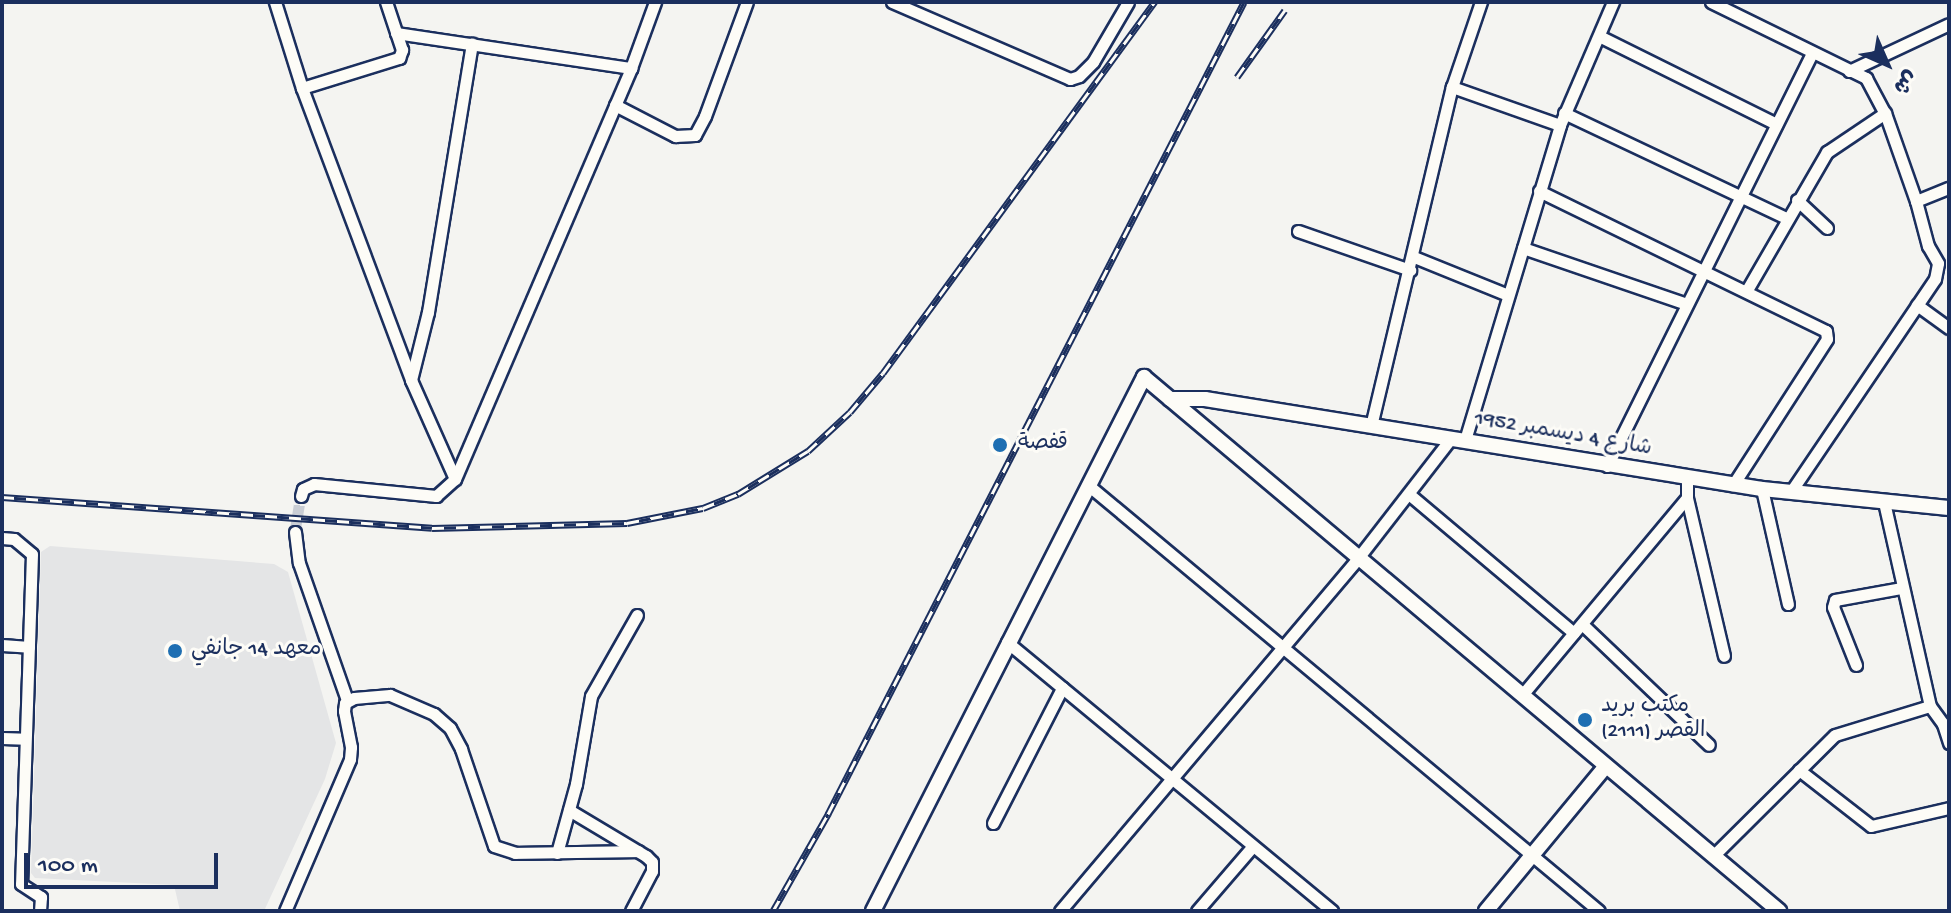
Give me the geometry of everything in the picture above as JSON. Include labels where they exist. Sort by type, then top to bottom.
[{"type":"street","points":[[275,2],[302,88],[411,380],[455,479]]},
{"type":"street","points":[[302,88],[397,60],[402,50],[386,2]]},
{"type":"street","points":[[301,496],[305,488],[314,484],[436,496],[455,479],[631,68],[655,2]]},
{"type":"street","points":[[615,105],[675,136],[695,135],[747,2]]},
{"type":"street","points":[[892,2],[1070,79],[1079,76],[1093,62],[1128,2]]},
{"type":"street","points":[[1371,426],[1414,257],[1452,87],[1481,2]]},
{"type":"street","points":[[1060,911],[1458,439],[1508,295],[1564,113],[1613,2]]},
{"type":"street","points":[[1711,2],[1868,80],[1885,113],[1916,201],[1928,246],[1939,267],[1935,279],[1792,490]]},
{"type":"street","points":[[1849,71],[1949,24]]},
{"type":"street","points":[[396,33],[631,68]]},
{"type":"street","points":[[1599,36],[1776,124]]},
{"type":"street","points":[[411,380],[428,312],[472,44]]},
{"type":"street","points":[[1607,466],[1812,53]]},
{"type":"street","points":[[1452,87],[1560,125]]},
{"type":"street","points":[[1564,113],[1786,218]]},
{"type":"street","points":[[1747,290],[1827,152],[1885,113]]},
{"type":"street","points":[[1916,201],[1949,188]]},
{"type":"street","points":[[1539,191],[1747,290],[1821,328],[1827,336],[1733,485]]},
{"type":"street","points":[[1797,200],[1827,228]]},
{"type":"street","points":[[1298,231],[1410,270]]},
{"type":"street","points":[[1523,248],[1687,304]]},
{"type":"street","points":[[1414,257],[1508,295]]},
{"type":"street","points":[[1917,305],[1949,328]]},
{"type":"street","points":[[873,911],[1144,377],[1779,911]]},
{"type":"street","name":"شارع 4 ديسمبر 1952","points":[[1170,399],[1205,399],[1687,479],[1949,508]]},
{"type":"street","points":[[1687,479],[1687,498],[1724,656]]},
{"type":"street","points":[[1088,485],[1599,911]]},
{"type":"street","points":[[1762,489],[1788,604]]},
{"type":"street","points":[[1410,495],[1578,629],[1709,745]]},
{"type":"street","points":[[1522,695],[1687,498]]},
{"type":"street","points":[[1884,502],[1930,706],[1946,723],[1949,743]]},
{"type":"street","points":[[285,911],[350,759],[351,747],[344,711],[347,700],[299,563],[295,532]]},
{"type":"street","points":[[2,538],[14,539],[32,554],[21,884],[41,897],[40,911]]},
{"type":"street","points":[[1856,665],[1833,607],[1835,600],[1902,588]]},
{"type":"street","points":[[557,853],[569,810],[591,696],[637,615]]},
{"type":"street","points":[[1007,642],[1332,911]]},
{"type":"street","points":[[2,645],[29,647]]},
{"type":"street","points":[[993,823],[1062,688]]},
{"type":"street","points":[[347,700],[390,695],[434,714],[450,728],[461,749],[494,846],[515,853],[638,851]]},
{"type":"street","points":[[1714,855],[1835,735],[1930,706]]},
{"type":"street","points":[[2,738],[25,739]]},
{"type":"street","points":[[1486,911],[1606,766]]},
{"type":"street","points":[[1799,770],[1871,826],[1949,808]]},
{"type":"street","points":[[569,810],[652,862],[652,871],[631,911]]},
{"type":"street","points":[[1197,911],[1252,847]]},
{"type":"shaded area","name":"معهد 14 جانفي","points":[[50,546],[274,564],[288,572],[336,743],[325,779],[264,911],[180,911],[174,885],[35,878],[31,873],[41,552]]},
{"type":"tunnel","points":[[295,532],[301,496]]},
{"type":"railway","points":[[2,497],[432,528],[627,523],[703,508],[738,494],[808,451],[850,412],[883,373],[1155,2]]},
{"type":"railway","points":[[773,911],[828,814],[1244,2]]},
{"type":"railway","points":[[1237,77],[1285,10]]},
{"type":"place","name":"قفصة","points":[[1000,445]]},
{"type":"place","name":"معهد 14 جانفي","points":[[175,651]]},
{"type":"place","name":"مكتب بريد القصر (2111)","points":[[1585,720]]}]
